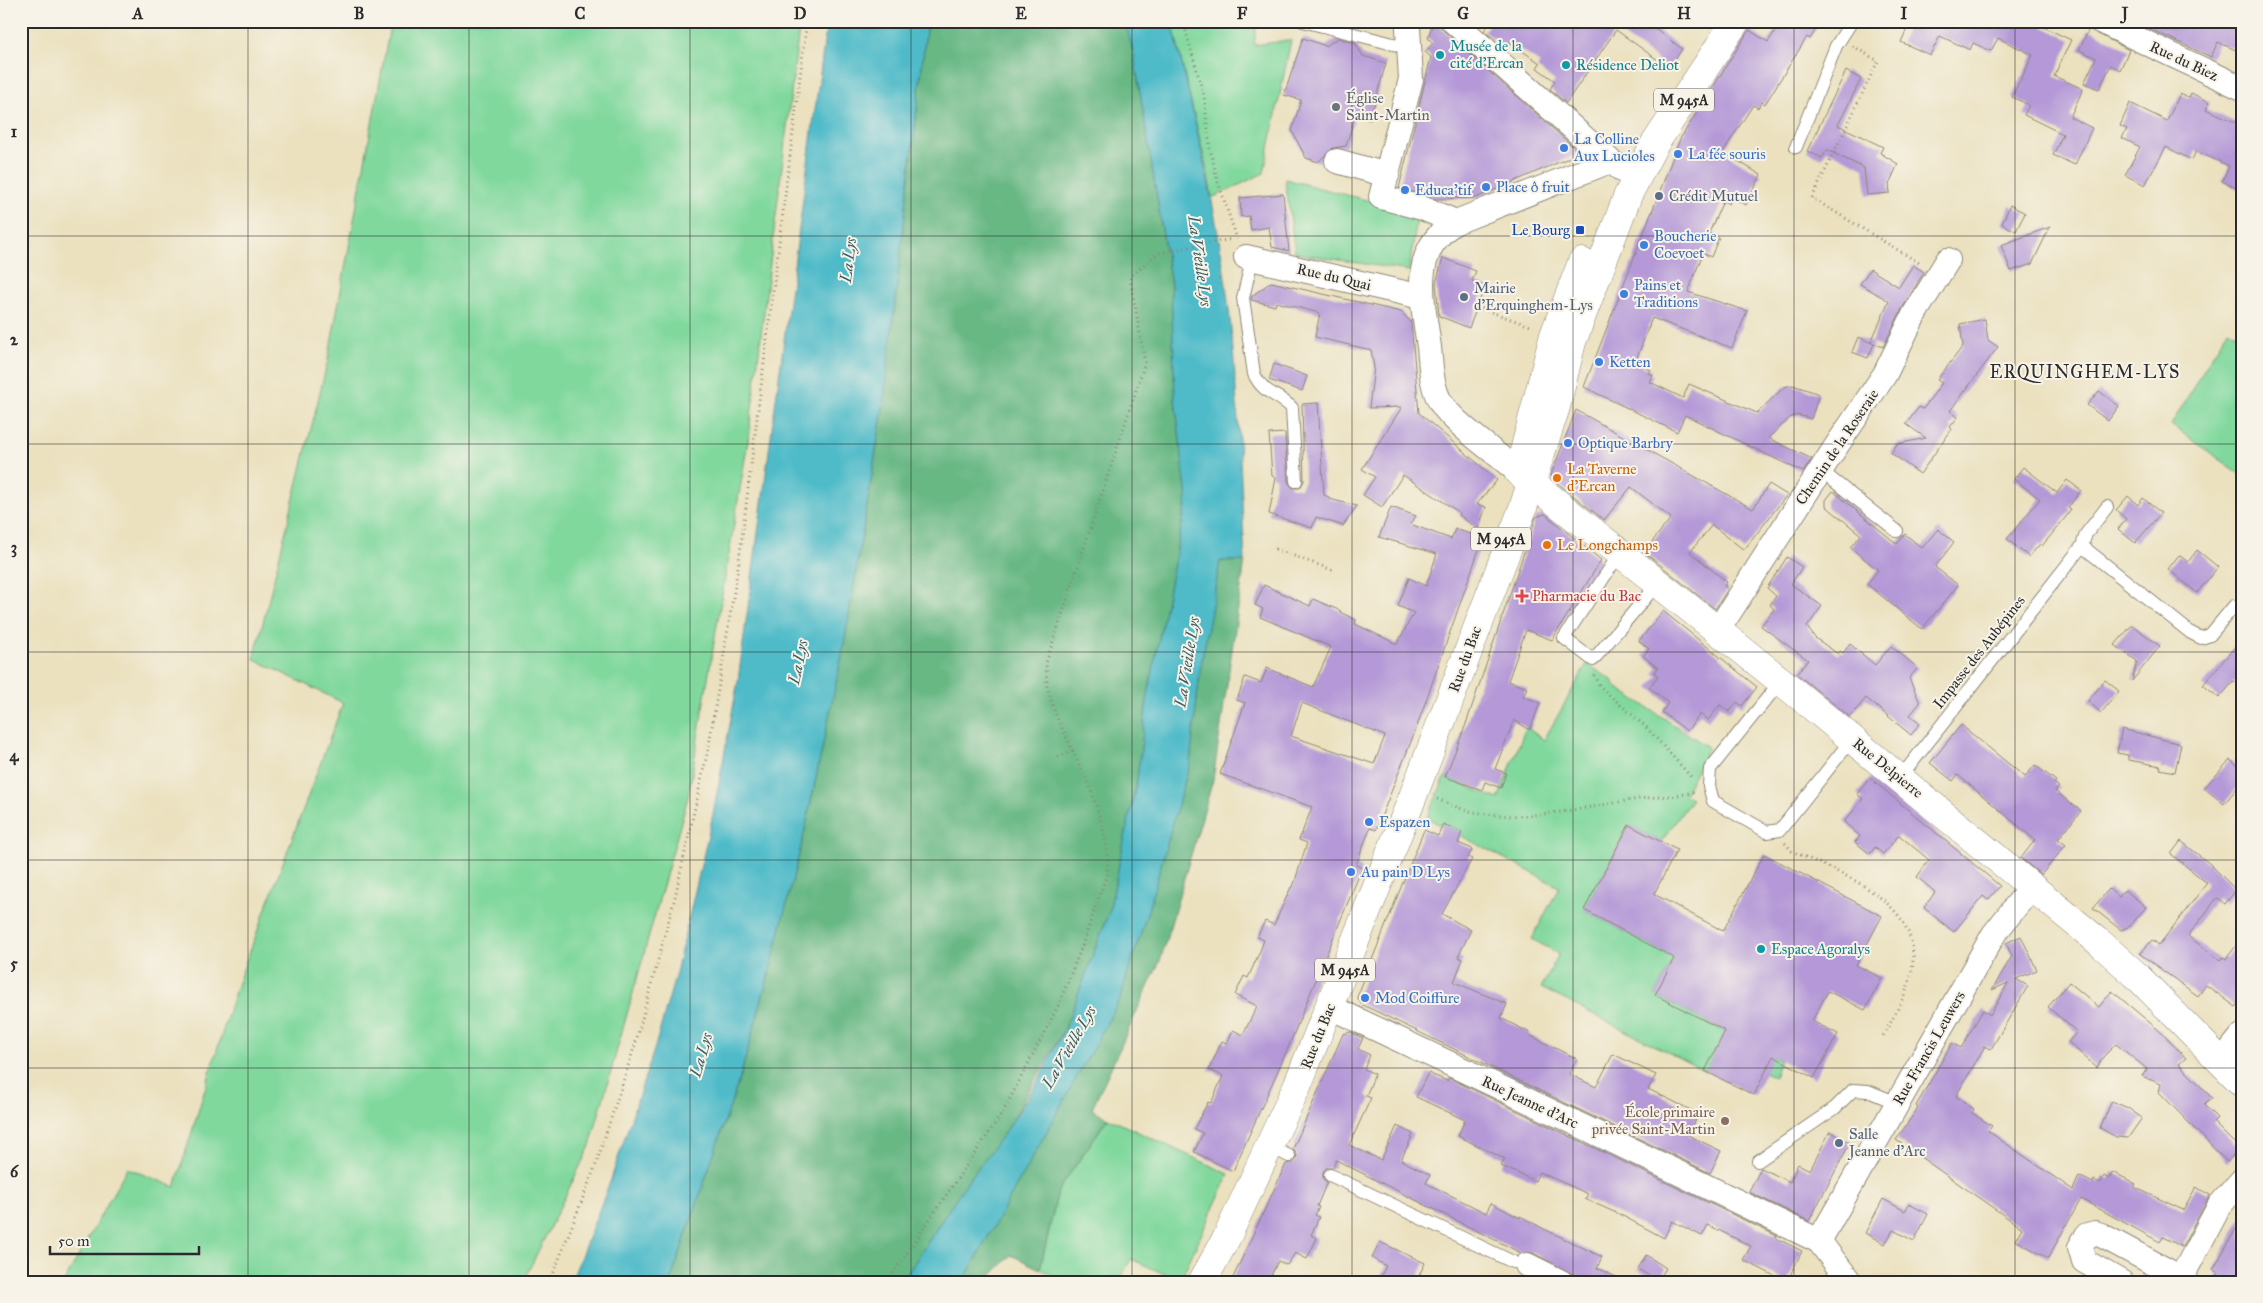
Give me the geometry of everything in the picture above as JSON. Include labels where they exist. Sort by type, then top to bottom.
[{"type":"main road","name":"M 945A","points":[[1525,478],[1554,335],[1599,218],[1622,170],[1716,21]]},
{"type":"main road","name":"M 945A","points":[[1525,478],[1556,407],[1572,342],[1622,170],[1654,145],[1736,21]]},
{"type":"main road","name":"Rue Delpierre","points":[[1525,478],[1781,681],[2126,965],[2242,1083]]},
{"type":"main road","name":"Rue du Bac","points":[[1202,1282],[1227,1237],[1280,1151],[1302,1075],[1415,791],[1484,606],[1525,478]]},
{"type":"main road","name":"Rue du Bac","points":[[1210,1282],[1227,1237]]},
{"type":"street","points":[[1410,21],[1408,28],[1411,79],[1382,197],[1422,208],[1456,222]]},
{"type":"street","points":[[1453,21],[1622,170]]},
{"type":"street","name":"Rue du Biez","points":[[2100,21],[2242,88]]},
{"type":"street","points":[[1337,161],[1387,175]]},
{"type":"street","points":[[1525,478],[1456,420],[1441,403],[1434,383],[1422,297],[1421,275],[1427,254],[1436,238],[1456,222],[1622,170]]},
{"type":"street","name":"Rue du Quai","points":[[1245,252],[1422,297]]},
{"type":"street","name":"Chemin de la Roseraie","points":[[1718,630],[1820,470],[1885,374],[1915,313],[1944,267]]},
{"type":"street","name":"Rue Francis Leuwers","points":[[1819,1241],[1994,934],[2032,886]]},
{"type":"street","name":"Rue Jeanne d'Arc","points":[[1330,1007],[1819,1241],[1850,1282]]},
{"type":"street","points":[[2221,1062],[2242,1036]]},
{"type":"street","points":[[2121,1282],[2084,1261],[2080,1247],[2087,1235],[2095,1233],[2101,1235],[2180,1280],[2220,1205],[2242,1180]]},
{"type":"street","points":[[1520,1264],[1561,1282]]},
{"type":"lane","points":[[1303,21],[1409,48]]},
{"type":"lane","points":[[1796,147],[1836,46],[1852,21]]},
{"type":"lane","points":[[1245,252],[1243,298],[1254,374],[1259,386],[1292,408],[1296,481]]},
{"type":"lane","points":[[1820,470],[1897,531]]},
{"type":"lane","name":"Impasse des Aubépines","points":[[1900,778],[2082,546],[2086,534],[2107,507]]},
{"type":"lane","points":[[2082,546],[2201,638],[2210,635],[2234,606]]},
{"type":"lane","points":[[1620,553],[1564,638],[1593,660],[1658,583]]},
{"type":"lane","points":[[1781,681],[1710,769],[1705,788],[1713,801],[1767,832],[1780,830],[1852,739]]},
{"type":"lane","points":[[1758,1161],[1835,1108],[1853,1090],[1868,1091],[1897,1103]]},
{"type":"lane","points":[[1330,1175],[1520,1264]]},
{"type":"path","points":[[550,1282],[595,1167],[637,1036],[676,897],[709,746],[739,562],[807,21]]},
{"type":"path","points":[[887,1282],[1003,1112],[1058,1006],[1081,949],[1107,874],[1108,858],[1104,831],[1090,787],[1055,713],[1047,687],[1046,663],[1145,363],[1130,277],[1158,252],[1245,252],[1217,179],[1210,148],[1204,96],[1183,21]]},
{"type":"path","points":[[1841,39],[1878,62],[1812,198],[1944,267]]},
{"type":"path","points":[[1477,308],[1554,335]]},
{"type":"path","points":[[1275,549],[1335,571]]},
{"type":"path","points":[[1415,791],[1469,811],[1518,815],[1584,809],[1640,799],[1670,797],[1705,788],[1647,728],[1600,687],[1594,675],[1593,660]]},
{"type":"path","points":[[1058,757],[1074,750]]},
{"type":"path","points":[[1774,831],[1792,852],[1850,878],[1882,899],[1895,910],[1907,927],[1912,946],[1910,977],[1898,1008],[1882,1038]]},
{"type":"green space","points":[[391,21],[800,21],[748,441],[688,797],[590,1146],[523,1282],[64,1282],[127,1168],[175,1187],[236,988],[343,703],[254,659],[328,360]]},
{"type":"green space","points":[[927,21],[1125,21],[1134,55],[1171,285],[1175,399],[1187,498],[1147,700],[1137,780],[1109,912],[1067,1024],[1008,1128],[960,1192],[902,1282],[670,1282],[741,1074],[770,970],[804,834],[843,650],[883,408]]},
{"type":"green space","points":[[1172,21],[1257,21],[1254,45],[1291,40],[1264,173],[1212,198],[1208,174]]},
{"type":"green space","points":[[1285,179],[1413,212],[1417,219],[1409,271],[1295,253]]},
{"type":"green space","points":[[2228,329],[2242,337],[2242,475],[2171,425]]},
{"type":"green space","points":[[1220,561],[1245,561],[1213,780],[1160,961],[1092,1109],[1108,1118],[1058,1191],[1040,1269],[1011,1255],[985,1282],[963,1282],[1119,1001],[1147,914],[1190,763],[1200,671]]},
{"type":"green space","points":[[1587,664],[1612,680],[1616,687],[1708,747],[1684,795],[1692,799],[1661,842],[1629,825],[1584,910],[1674,958],[1655,995],[1780,1060],[1774,1077],[1717,1048],[1705,1071],[1541,988],[1559,954],[1532,939],[1559,887],[1427,818],[1445,777],[1498,799],[1526,727],[1544,740]]},
{"type":"green space","points":[[1108,1118],[1229,1174],[1180,1281],[1131,1259],[1119,1282],[1068,1282],[1040,1269],[1058,1191]]},
{"type":"water","name":"La Lys","points":[[827,21],[927,21],[883,408],[843,650],[804,834],[770,970],[741,1074],[670,1282],[571,1282],[610,1182],[655,1047],[675,977],[713,814],[738,681]]},
{"type":"water","name":"La Vieille Lys","points":[[1125,21],[1172,21],[1195,120],[1221,252],[1230,319],[1238,423],[1245,561],[1220,561],[1200,671],[1190,763],[1147,914],[1119,1001],[963,1282],[902,1282],[960,1192],[1008,1128],[1036,1084],[1067,1024],[1109,912],[1137,780],[1147,700],[1187,498],[1175,399],[1171,285],[1134,55]]},
{"type":"building","points":[[1433,21],[1440,25],[1444,31],[1580,153],[1476,198],[1436,199],[1399,188],[1431,57],[1425,52],[1433,43],[1428,38]]},
{"type":"building","points":[[1491,21],[1646,21],[1682,49],[1669,68],[1616,30],[1566,103],[1550,89],[1555,81],[1537,68],[1540,63],[1509,42],[1505,47],[1484,31]]},
{"type":"building","points":[[1781,21],[1821,21],[1810,39],[1807,37],[1765,104],[1762,102],[1758,108],[1753,105],[1723,152],[1761,175],[1746,205],[1732,197],[1729,204],[1723,201],[1709,233],[1719,237],[1711,257],[1703,253],[1688,292],[1747,311],[1732,348],[1652,318],[1635,363],[1651,370],[1649,374],[1653,375],[1650,382],[1683,398],[1689,384],[1757,413],[1784,387],[1793,385],[1819,394],[1811,419],[1798,415],[1791,417],[1768,438],[1812,459],[1803,472],[1685,415],[1677,432],[1584,387],[1680,139],[1749,30],[1768,42]]},
{"type":"building","points":[[1908,21],[2031,21],[2071,40],[2054,76],[2083,89],[2070,117],[2092,128],[2075,165],[2053,155],[2063,134],[2024,115],[2029,105],[2012,97],[2033,55],[1998,38],[1991,51],[1973,43],[1970,50],[1940,36],[1930,55],[1901,42],[1910,22]]},
{"type":"building","points":[[2133,21],[2242,21],[2242,53],[2218,42],[2211,57]]},
{"type":"building","points":[[2089,29],[2129,50],[2120,70],[2111,65],[2099,89],[2084,83],[2096,58],[2079,50]]},
{"type":"building","name":"Église Saint-Martin","points":[[1303,38],[1326,46],[1338,38],[1355,43],[1363,56],[1386,63],[1370,120],[1355,116],[1346,146],[1333,148],[1318,162],[1306,158],[1292,131],[1301,100],[1284,95]]},
{"type":"building","points":[[1846,71],[1861,79],[1838,125],[1883,147],[1880,153],[1898,164],[1889,184],[1890,193],[1867,195],[1864,168],[1827,150],[1822,158],[1807,151]]},
{"type":"building","points":[[2191,93],[2210,102],[2206,109],[2242,125],[2242,191],[2222,181],[2229,166],[2196,151],[2192,160],[2166,147],[2145,185],[2125,175],[2140,147],[2122,138],[2127,129],[2120,126],[2130,103],[2167,121],[2180,94],[2189,98]]},
{"type":"building","points":[[1283,194],[1289,251],[1272,247],[1269,227],[1251,230],[1249,216],[1241,217],[1240,198]]},
{"type":"building","points":[[2010,205],[2025,213],[2016,231],[2002,224]]},
{"type":"building","points":[[2050,227],[2032,264],[2011,271],[2001,245]]},
{"type":"building","name":"Mairie d'Erquinghem-Lys","points":[[1443,258],[1476,271],[1472,281],[1485,286],[1469,328],[1439,316],[1436,283]]},
{"type":"building","points":[[1913,265],[1924,272],[1903,307],[1883,347],[1871,342],[1889,301],[1860,284],[1870,269],[1899,287]]},
{"type":"building","points":[[1271,282],[1401,312],[1411,322],[1419,413],[1497,480],[1477,504],[1486,507],[1478,529],[1459,515],[1460,513],[1403,475],[1382,507],[1363,495],[1375,477],[1362,469],[1402,407],[1369,408],[1374,367],[1371,350],[1315,337],[1320,313],[1276,302],[1275,306],[1251,300],[1252,296]]},
{"type":"building","points":[[1985,319],[1988,340],[1998,347],[1950,411],[1958,417],[1950,427],[1952,429],[1920,474],[1891,453],[1897,444],[1926,438],[1906,424],[1919,407],[1923,409],[1942,383],[1937,380],[1963,346],[1960,324]]},
{"type":"building","points":[[1858,337],[1874,344],[1868,358],[1852,352]]},
{"type":"building","points":[[1274,364],[1307,376],[1302,391],[1269,380]]},
{"type":"building","points":[[2099,391],[2119,406],[2108,421],[2087,405]]},
{"type":"building","points":[[1318,403],[1324,495],[1329,497],[1329,499],[1357,506],[1343,526],[1316,517],[1312,528],[1269,514],[1276,478],[1272,476],[1269,434],[1285,433],[1288,482],[1293,488],[1300,488],[1304,481],[1302,404]]},
{"type":"building","points":[[1576,410],[1753,509],[1769,484],[1787,495],[1744,550],[1712,525],[1690,552],[1727,582],[1724,586],[1728,589],[1715,609],[1644,552],[1671,518],[1631,487],[1604,520],[1552,479],[1551,475]]},
{"type":"building","points":[[2023,467],[2057,493],[2067,480],[2081,490],[2068,508],[2071,510],[2065,518],[2042,546],[2040,544],[2029,557],[2007,539],[2040,499],[2014,479]]},
{"type":"building","points":[[1833,491],[1897,544],[1905,534],[1922,548],[1938,529],[1954,542],[1935,567],[1958,585],[1922,629],[1867,584],[1878,570],[1850,547],[1861,535],[1826,506],[1826,500]]},
{"type":"building","points":[[2128,496],[2138,505],[2143,498],[2161,513],[2135,543],[2118,529],[2126,519],[2116,510]]},
{"type":"building","points":[[1391,507],[1416,516],[1410,524],[1451,539],[1455,529],[1483,538],[1416,729],[1376,830],[1370,828],[1356,865],[1362,868],[1288,1048],[1233,1171],[1194,1152],[1203,1133],[1194,1129],[1208,1102],[1211,1103],[1223,1076],[1209,1070],[1222,1041],[1227,1043],[1233,1030],[1243,1035],[1257,1006],[1235,995],[1244,976],[1248,978],[1260,951],[1264,940],[1257,937],[1265,921],[1274,925],[1291,887],[1293,887],[1307,843],[1299,840],[1312,807],[1220,774],[1245,703],[1237,700],[1245,677],[1261,683],[1267,668],[1313,687],[1331,647],[1260,617],[1263,609],[1255,605],[1264,585],[1310,606],[1313,599],[1341,611],[1356,620],[1355,624],[1397,644],[1414,613],[1398,606],[1409,578],[1426,586],[1437,554],[1379,537]],"holes":[[[1302,703],[1385,736],[1374,764],[1291,736]]]},
{"type":"building","points":[[1545,514],[1601,560],[1552,640],[1526,630],[1508,681],[1527,688],[1523,696],[1540,703],[1530,730],[1514,720],[1495,769],[1506,773],[1501,788],[1485,782],[1482,790],[1445,777],[1466,724],[1536,517]]},
{"type":"building","points":[[2197,550],[2218,567],[2197,593],[2168,569],[2179,555],[2188,562]]},
{"type":"building","points":[[1787,557],[1802,567],[1791,584],[1822,606],[1807,627],[1815,638],[1838,654],[1840,651],[1843,653],[1850,644],[1875,665],[1891,646],[1918,668],[1909,678],[1920,703],[1910,715],[1920,723],[1911,735],[1866,698],[1850,717],[1797,674],[1808,660],[1761,626],[1774,609],[1770,605],[1776,596],[1767,588]]},
{"type":"building","points":[[1663,611],[1757,687],[1742,706],[1737,702],[1729,712],[1720,705],[1708,720],[1700,714],[1687,731],[1662,712],[1668,703],[1649,687],[1658,676],[1654,673],[1658,668],[1643,656],[1649,649],[1639,641]]},
{"type":"building","points":[[2132,625],[2160,646],[2132,681],[2137,661],[2115,645]]},
{"type":"building","points":[[2242,638],[2242,687],[2234,681],[2219,698],[2203,685]]},
{"type":"building","points":[[2105,680],[2119,691],[2101,713],[2088,701]]},
{"type":"building","points":[[1961,725],[2025,777],[2035,765],[2056,781],[2054,783],[2059,787],[2055,791],[2081,811],[2058,839],[2066,845],[2041,875],[2021,858],[2035,840],[1958,775],[1953,781],[1930,763]]},
{"type":"building","points":[[2122,729],[2181,744],[2175,772],[2160,769],[2161,766],[2128,760],[2128,755],[2117,753]]},
{"type":"building","points":[[2230,760],[2242,769],[2242,782],[2224,804],[2204,788]]},
{"type":"building","points":[[1870,778],[2000,886],[1988,900],[1983,896],[1954,932],[1924,908],[1935,892],[1917,877],[1929,860],[1899,835],[1883,854],[1875,847],[1870,854],[1855,842],[1860,836],[1844,822],[1863,799],[1857,794]]},
{"type":"building","points":[[1443,824],[1462,832],[1458,843],[1473,849],[1468,857],[1472,859],[1442,914],[1471,930],[1458,957],[1463,959],[1454,982],[1507,1004],[1501,1018],[1530,1033],[1529,1035],[1577,1059],[1569,1074],[1596,1087],[1613,1054],[1656,1075],[1648,1089],[1699,1114],[1688,1135],[1721,1151],[1710,1173],[1361,1004],[1357,997],[1424,830],[1438,836]]},
{"type":"building","name":"Espace Agoralys","points":[[1629,825],[1677,850],[1654,894],[1723,931],[1764,854],[1882,916],[1856,965],[1882,978],[1865,1010],[1828,991],[1812,1021],[1838,1034],[1814,1078],[1773,1056],[1754,1095],[1705,1071],[1725,1031],[1655,995],[1674,958],[1584,910]]},
{"type":"building","points":[[2181,841],[2210,864],[2236,890],[2225,904],[2217,898],[2188,936],[2220,960],[2223,957],[2226,959],[2242,938],[2242,999],[2236,1007],[2206,985],[2198,996],[2140,954],[2152,940],[2159,945],[2207,883],[2171,854]]},
{"type":"building","points":[[2109,889],[2119,897],[2125,890],[2146,907],[2130,926],[2121,930],[2093,908]]},
{"type":"building","points":[[2021,936],[2037,970],[2016,979],[2028,986],[1991,1049],[1985,1046],[1956,1096],[1974,1109],[1972,1113],[1992,1126],[1988,1131],[2073,1190],[2079,1176],[2093,1183],[2094,1180],[2100,1183],[2104,1176],[2109,1179],[2113,1172],[2136,1184],[2134,1187],[2183,1210],[2196,1187],[2210,1195],[2182,1247],[2163,1237],[2160,1242],[2081,1199],[2048,1258],[2015,1240],[2022,1228],[1896,1140],[1918,1108],[1916,1106],[1952,1043],[1961,1048],[1983,1010],[1990,1015],[2008,983],[1992,990],[2012,956],[2006,943]]},
{"type":"building","points":[[2069,982],[2099,1007],[2112,991],[2161,1032],[2186,1058],[2179,1064],[2212,1098],[2204,1105],[2217,1118],[2213,1122],[2240,1149],[2227,1162],[2159,1092],[2161,1084],[2142,1076],[2147,1069],[2116,1044],[2103,1057],[2097,1068],[2068,1042],[2077,1032],[2048,1007]]},
{"type":"building","points":[[1350,1032],[1363,1038],[1358,1049],[1370,1055],[1364,1069],[1375,1074],[1366,1096],[1371,1098],[1349,1145],[1381,1160],[1397,1126],[1413,1134],[1401,1160],[1430,1175],[1426,1183],[1486,1213],[1491,1203],[1520,1218],[1520,1216],[1602,1257],[1597,1268],[1627,1282],[1588,1282],[1533,1253],[1521,1253],[1336,1160],[1333,1168],[1326,1168],[1323,1172],[1323,1179],[1327,1182],[1317,1206],[1319,1207],[1315,1215],[1319,1217],[1311,1235],[1317,1238],[1307,1259],[1295,1253],[1287,1265],[1278,1261],[1268,1282],[1231,1282],[1286,1164],[1293,1163],[1296,1160],[1297,1155],[1293,1149],[1343,1034]]},
{"type":"building","points":[[1428,1073],[1447,1081],[1449,1078],[1777,1236],[1776,1238],[1802,1251],[1787,1282],[1743,1260],[1751,1246],[1708,1225],[1702,1236],[1672,1221],[1664,1238],[1621,1215],[1585,1199],[1588,1194],[1539,1172],[1535,1181],[1501,1166],[1505,1159],[1458,1136],[1465,1120],[1416,1097]]},
{"type":"building","points":[[2112,1101],[2128,1108],[2142,1118],[2128,1138],[2116,1137],[2100,1128]]},
{"type":"building","points":[[1830,1131],[1850,1143],[1809,1221],[1749,1192],[1761,1168],[1790,1182],[1798,1164],[1810,1170]]},
{"type":"building","points":[[1883,1199],[1905,1211],[1909,1204],[1928,1214],[1914,1241],[1893,1230],[1885,1244],[1865,1233]]},
{"type":"building","points":[[2242,1218],[2242,1282],[2214,1282],[2218,1273],[2213,1270]]},
{"type":"building","points":[[1380,1242],[1425,1263],[1416,1282],[1378,1282],[1386,1266],[1372,1258]]},
{"type":"building","points":[[1646,1255],[1666,1268],[1658,1281],[1638,1269]]},
{"type":"place","name":"Musée de la cité d'Ercan","points":[[1440,55]]},
{"type":"place","name":"Résidence Deliot","points":[[1566,65]]},
{"type":"place","name":"Église Saint-Martin","points":[[1336,107]]},
{"type":"place","name":"La Colline Aux Lucioles","points":[[1564,148]]},
{"type":"place","name":"La fée souris","points":[[1678,154]]},
{"type":"place","name":"Place ô fruit","points":[[1486,187]]},
{"type":"place","name":"Educa'tif","points":[[1405,190]]},
{"type":"place","name":"Crédit Mutuel","points":[[1659,196]]},
{"type":"place","name":"Le Bourg","points":[[1580,230]]},
{"type":"place","name":"Boucherie Coevoet","points":[[1644,245]]},
{"type":"place","name":"Pains et Traditions","points":[[1624,294]]},
{"type":"place","name":"Mairie d'Erquinghem-Lys","points":[[1464,297]]},
{"type":"place","name":"Ketten","points":[[1599,362]]},
{"type":"place","name":"Optique Barbry","points":[[1568,443]]},
{"type":"place","name":"La Taverne d'Ercan","points":[[1557,478]]},
{"type":"place","name":"Le Longchamps","points":[[1547,545]]},
{"type":"place","name":"Pharmacie du Bac","points":[[1522,596]]},
{"type":"place","name":"Espazen","points":[[1369,822]]},
{"type":"place","name":"Au pain D Lys","points":[[1351,872]]},
{"type":"place","name":"Espace Agoralys","points":[[1761,949]]},
{"type":"place","name":"Mod Coiffure","points":[[1365,998]]},
{"type":"place","name":"École primaire privée Saint-Martin","points":[[1725,1121]]},
{"type":"place","name":"Salle Jeanne d'Arc","points":[[1839,1143]]},
{"type":"district","name":"ERQUINGHEM-LYS","points":[[2085,372]]}]
